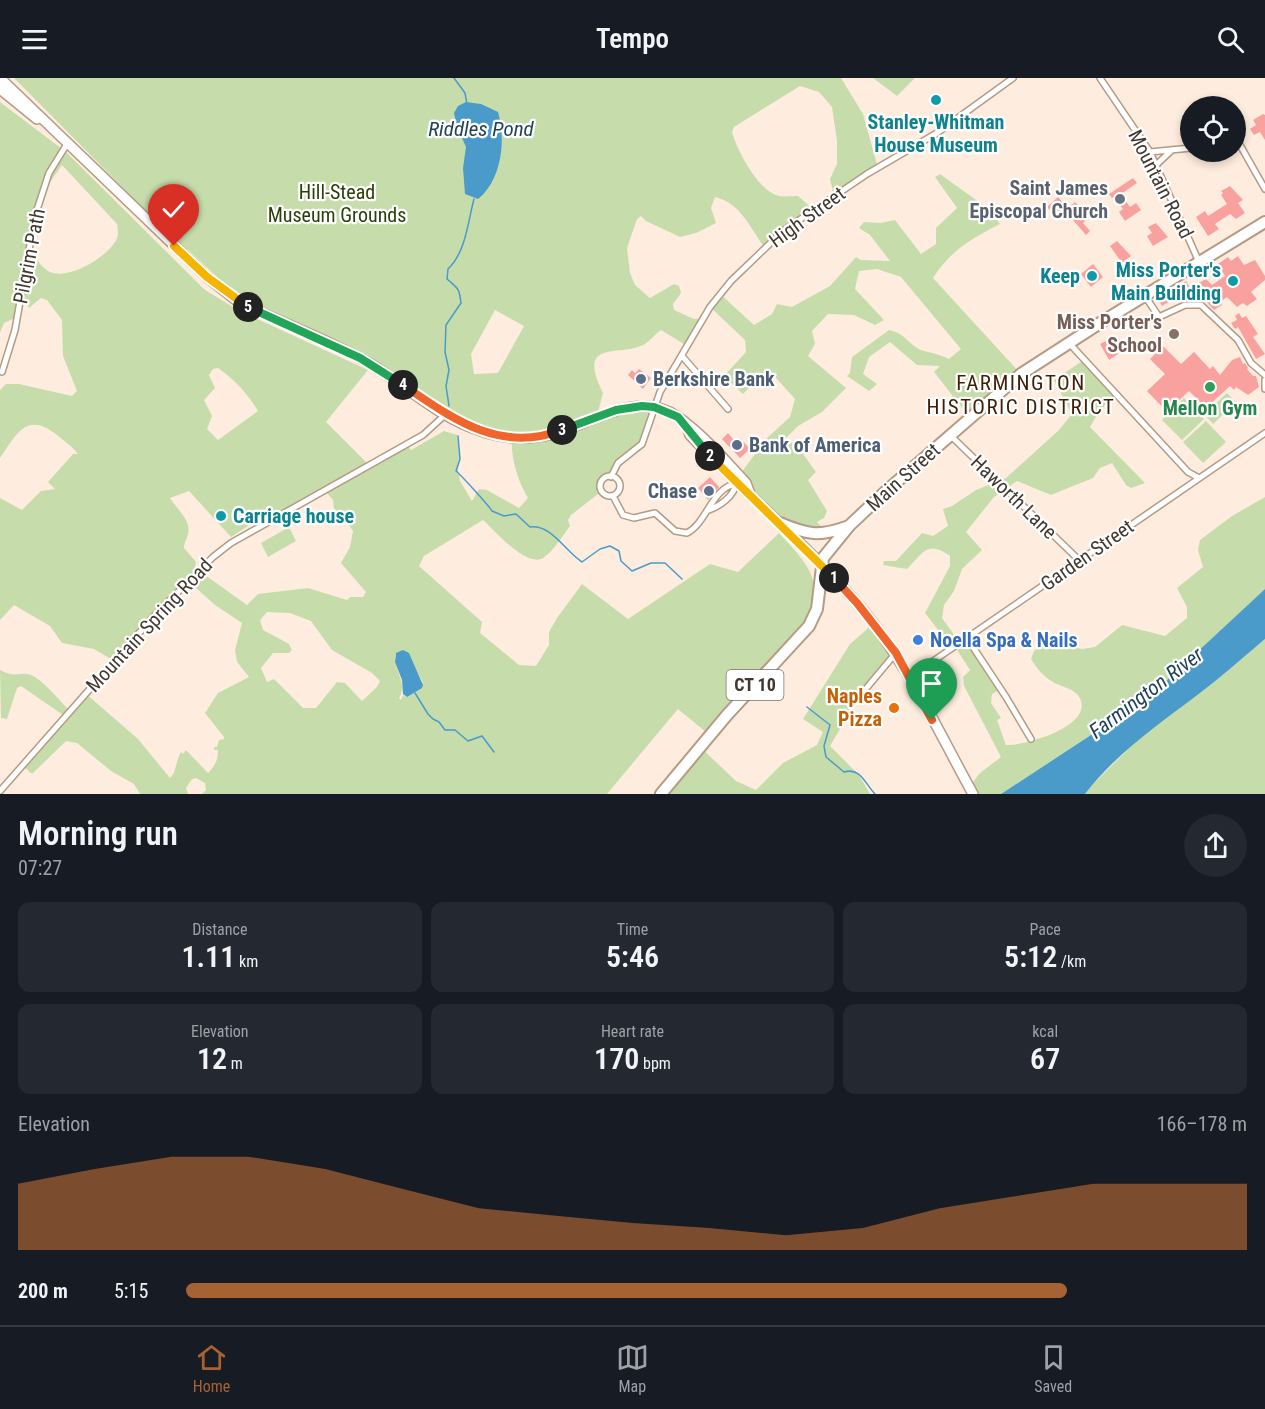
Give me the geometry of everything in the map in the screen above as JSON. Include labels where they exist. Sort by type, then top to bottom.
[{"type":"highway","name":"Main Street","points":[[821,565],[826,554],[849,526],[1021,374],[1144,295],[1265,222]]},
{"type":"highway","points":[[780,523],[815,535],[849,526]]},
{"type":"highway","name":"CT 10","points":[[661,794],[727,715],[809,626],[817,609],[821,565]]},
{"type":"main road","points":[[0,78],[207,277],[236,300],[360,358],[446,414],[482,432],[526,438],[554,433],[616,410],[642,406],[654,407],[678,417],[687,426],[696,429],[746,483],[750,494]]},
{"type":"main road","points":[[0,89],[26,112],[47,125]]},
{"type":"main road","points":[[687,426],[690,435],[736,484],[750,494],[780,523],[857,603],[896,653],[973,794]]},
{"type":"street","name":"High Street","points":[[611,477],[618,463],[642,444],[660,392],[719,293],[783,231],[867,174],[937,133],[1013,78]]},
{"type":"street","name":"Mountain Road","points":[[1100,78],[1150,152],[1199,262]]},
{"type":"street","name":"Pilgrim Path","points":[[2,372],[15,330],[35,216],[49,172],[67,144]]},
{"type":"street","points":[[1156,165],[1173,149]]},
{"type":"street","points":[[1150,152],[1180,149]]},
{"type":"street","points":[[1246,156],[1265,189]]},
{"type":"street","points":[[1144,295],[1159,317],[1185,304],[1201,305],[1238,340],[1251,363],[1265,375]]},
{"type":"street","points":[[1069,343],[1188,472],[1199,478]]},
{"type":"street","points":[[682,356],[728,409]]},
{"type":"street","points":[[1265,380],[1265,389]]},
{"type":"street","name":"Mountain Spring Road","points":[[0,791],[154,615],[213,557],[231,543],[423,435],[446,414]]},
{"type":"street","name":"Garden Street","points":[[910,677],[1265,433]]},
{"type":"street","name":"Haworth Lane","points":[[950,435],[1079,560]]},
{"type":"street","points":[[1188,472],[1189,484]]},
{"type":"street","points":[[611,477],[617,480],[620,486],[618,492],[613,496],[606,495],[600,488],[603,480],[611,477]]},
{"type":"street","points":[[613,496],[623,515],[634,518],[655,513],[675,531],[683,533],[693,530],[709,510],[712,502],[730,485],[736,484]]},
{"type":"street","points":[[967,638],[1031,739]]},
{"type":"street","points":[[859,697],[896,653]]},
{"type":"green space","name":"Hill-Stead Museum Grounds","points":[[14,78],[841,78],[863,114],[878,168],[834,196],[830,179],[837,164],[837,141],[832,107],[819,92],[800,86],[734,127],[732,132],[738,149],[756,178],[771,193],[779,196],[798,196],[814,210],[765,248],[738,211],[724,200],[715,197],[711,208],[716,223],[696,233],[680,237],[646,221],[641,216],[637,219],[627,248],[630,273],[635,285],[650,298],[674,284],[679,286],[681,293],[673,304],[674,310],[694,319],[704,318],[687,346],[661,330],[643,345],[604,353],[597,357],[594,364],[596,376],[603,393],[597,416],[654,407],[642,444],[618,463],[611,477],[603,480],[600,486],[602,491],[571,515],[568,520],[570,526],[553,549],[541,559],[526,557],[510,546],[483,520],[424,556],[419,566],[482,622],[480,633],[519,665],[536,666],[549,645],[549,632],[582,584],[628,619],[710,564],[738,572],[779,533],[807,567],[815,589],[814,601],[801,631],[707,733],[678,709],[607,794],[202,794],[206,790],[205,783],[196,778],[192,779],[186,788],[188,794],[140,794],[134,784],[111,771],[77,743],[66,741],[32,774],[22,765],[62,720],[63,715],[21,686],[17,688],[7,719],[1,718],[0,670],[10,674],[31,675],[46,686],[70,711],[85,693],[138,739],[170,778],[181,752],[183,754],[186,750],[208,773],[217,757],[218,750],[214,750],[214,747],[217,747],[219,740],[224,737],[205,713],[218,693],[249,677],[237,662],[235,650],[242,623],[215,605],[194,586],[205,575],[247,605],[258,594],[308,588],[347,600],[350,597],[363,597],[366,592],[341,563],[350,547],[353,531],[339,512],[334,509],[333,500],[325,491],[259,527],[251,524],[231,537],[189,491],[170,498],[188,524],[189,529],[184,548],[196,562],[197,572],[116,658],[113,656],[111,659],[94,649],[62,643],[50,626],[14,605],[0,620],[0,498],[22,510],[41,491],[55,489],[48,482],[73,454],[78,454],[47,428],[30,425],[18,433],[0,458],[0,390],[6,384],[19,384],[72,396],[77,391],[63,356],[62,320],[47,300],[41,298],[29,308],[21,297],[17,317],[4,323],[0,333],[0,102],[66,152],[205,290],[238,310],[368,370],[326,422],[369,465],[406,444],[411,450],[444,431],[457,435],[460,453],[458,469],[460,481],[472,501],[479,489],[487,490],[519,508],[528,498],[516,469],[512,452],[512,437],[482,432],[345,351],[354,348],[271,311],[229,288],[141,206]],"holes":[[[62,165],[117,224],[116,240],[103,255],[86,266],[58,274],[46,270],[29,247],[41,195]],[[495,310],[524,326],[498,373],[474,374],[471,354]],[[218,368],[235,382],[258,411],[218,440],[207,429],[212,416],[204,400],[215,388],[209,375],[213,369]],[[267,612],[290,613],[311,621],[332,650],[372,673],[380,681],[362,701],[345,683],[337,682],[316,708],[303,708],[274,679],[267,682],[261,668],[273,653],[289,653],[292,650],[289,644],[263,630],[260,620]],[[395,655],[413,663],[423,683],[406,697],[403,695],[401,700],[399,698],[401,682],[395,661]]]},
{"type":"green space","points":[[873,78],[915,78],[897,96]]},
{"type":"green space","points":[[940,174],[990,210],[1000,224],[962,246],[933,278],[1021,374],[970,418],[934,372],[940,366],[917,365],[890,342],[869,357],[863,374],[877,384],[869,391],[847,376],[850,373],[852,357],[889,330],[899,334],[921,350],[949,359],[961,349],[901,277],[877,269],[859,271],[855,289],[884,320],[875,325],[854,315],[828,314],[812,331],[815,344],[808,356],[846,388],[822,412],[798,426],[786,438],[803,454],[816,472],[808,480],[827,511],[824,518],[817,522],[825,531],[780,523],[750,494],[741,473],[766,439],[790,417],[795,399],[768,369],[743,394],[724,376],[746,352],[745,340],[710,307],[719,293],[754,325],[772,314],[777,304],[792,307],[830,286],[856,257],[861,260],[890,261],[870,235],[859,228],[864,222],[880,223],[895,220],[921,254],[936,244],[936,228],[957,208],[935,177]]},
{"type":"green space","points":[[1084,360],[1117,394],[1100,410],[1090,427],[1145,483],[1131,488],[1126,485],[1112,463],[1100,468],[1093,478],[1051,495],[1017,481],[994,497],[966,532],[982,550],[962,569],[954,591],[944,605],[942,618],[960,643],[952,648],[925,613],[950,566],[950,556],[936,549],[926,550],[907,569],[883,565],[884,561],[896,561],[922,533],[933,536],[948,526],[943,509],[952,506],[976,490],[1006,478],[1059,430],[1072,414],[1054,380]]},
{"type":"green space","points":[[1227,393],[1236,402],[1213,424],[1204,414]]},
{"type":"green space","points":[[1184,398],[1204,419],[1182,440],[1162,420]]},
{"type":"green space","points":[[1206,421],[1226,442],[1203,463],[1183,442]]},
{"type":"green space","points":[[1265,497],[1265,589],[1167,680],[1088,737],[1001,794],[973,794],[969,787],[980,773],[1001,757],[964,686],[963,677],[970,670],[957,650],[969,642],[1001,689],[992,694],[991,703],[1001,718],[997,720],[1006,745],[1028,742],[1057,732],[1078,716],[1082,706],[1076,693],[1053,682],[1038,669],[1031,659],[1034,651],[1046,642],[1082,649],[1095,647],[1122,625],[1165,636],[1187,618],[1187,607],[1177,588],[1203,567],[1198,550],[1200,540],[1232,516]]},
{"type":"green space","points":[[289,527],[296,541],[268,557],[261,543]]},
{"type":"green space","points":[[873,624],[896,653],[859,697],[830,746],[859,775],[870,794],[661,794],[700,747],[736,781],[756,790],[783,763],[817,745],[823,732],[803,719],[850,644]]},
{"type":"green space","points":[[1265,639],[1265,794],[1085,794],[1144,730],[1198,694]]},
{"type":"water","name":"Riddles Pond","points":[[466,102],[481,104],[498,112],[502,134],[497,170],[486,191],[478,199],[465,194],[463,168],[466,147],[457,127],[454,113],[458,106]]},
{"type":"water","points":[[1265,589],[1265,639],[1214,682],[1137,741],[1085,794],[1001,794],[1088,737],[1167,680]]},
{"type":"water","points":[[403,650],[409,653],[423,685],[407,697],[403,694],[402,680],[395,662],[396,653]]},
{"type":"building","points":[[1265,115],[1265,140],[1260,132],[1254,135],[1250,129],[1256,125],[1253,120]]},
{"type":"building","name":"Saint James Episcopal Church","points":[[1133,178],[1137,183],[1121,194],[1130,207],[1136,203],[1141,210],[1125,221],[1119,212],[1123,209],[1109,194]]},
{"type":"building","points":[[1230,186],[1243,200],[1238,203],[1245,213],[1236,219],[1230,214],[1215,224],[1219,229],[1208,236],[1196,217],[1205,211],[1208,216],[1227,204],[1221,191]]},
{"type":"building","points":[[1058,197],[1068,208],[1075,202],[1089,217],[1083,223],[1090,231],[1086,235],[1065,211],[1058,218],[1047,207]]},
{"type":"building","points":[[1156,223],[1168,237],[1153,246],[1147,236],[1152,233],[1148,227]]},
{"type":"building","points":[[1117,241],[1131,256],[1122,263],[1110,246]]},
{"type":"building","points":[[1238,256],[1244,265],[1255,260],[1265,276],[1265,280],[1251,292],[1257,299],[1247,306],[1243,303],[1237,307],[1227,297],[1220,302],[1222,305],[1214,310],[1198,293],[1190,300],[1181,301],[1178,296],[1162,306],[1158,299],[1186,281],[1190,288],[1206,279],[1212,285],[1225,276],[1218,264],[1228,257],[1231,261]]},
{"type":"building","name":"Keep","points":[[1093,264],[1103,277],[1091,287],[1081,274]]},
{"type":"building","points":[[1239,313],[1242,318],[1246,316],[1258,334],[1253,337],[1265,354],[1256,359],[1238,327],[1235,329],[1231,323],[1237,320],[1235,316]]},
{"type":"building","points":[[1110,339],[1118,354],[1109,360],[1100,344]]},
{"type":"building","points":[[1163,346],[1181,364],[1194,352],[1210,369],[1213,366],[1220,375],[1232,360],[1240,357],[1247,369],[1253,376],[1256,376],[1259,387],[1248,395],[1230,386],[1206,408],[1189,391],[1167,412],[1147,391],[1165,374],[1150,359]]},
{"type":"building","name":"Berkshire Bank","points":[[639,369],[651,378],[643,389],[628,375],[632,370],[635,373]]},
{"type":"building","name":"Bank of America","points":[[728,433],[736,442],[740,438],[750,449],[740,458],[722,439]]},
{"type":"building","name":"Chase","points":[[710,477],[719,487],[708,500],[698,488]]},
{"type":"waterway","points":[[454,78],[465,93],[467,104]]},
{"type":"waterway","points":[[449,406],[446,386],[449,370],[445,352],[446,325],[461,303],[460,294],[447,279],[448,269],[463,245],[474,199]]},
{"type":"waterway","points":[[458,436],[460,459],[456,471],[492,511],[504,516],[516,514],[530,527],[545,530],[582,562],[600,549],[610,546],[619,551],[621,561],[632,571],[651,563],[665,563],[682,579]]},
{"type":"waterway","points":[[415,693],[428,714],[445,730],[455,730],[468,741],[482,736],[494,752]]},
{"type":"waterway","points":[[807,707],[830,725],[824,746],[826,757],[844,772],[859,774],[875,794]]},
{"type":"place","name":"Stanley-Whitman House Museum","points":[[936,100]]},
{"type":"place","name":"Saint James Episcopal Church","points":[[1120,199]]},
{"type":"place","name":"Keep","points":[[1092,276]]},
{"type":"place","name":"Miss Porter's Main Building","points":[[1233,281]]},
{"type":"place","name":"Miss Porter's School","points":[[1174,334]]},
{"type":"place","name":"Berkshire Bank","points":[[641,379]]},
{"type":"place","name":"Mellon Gym","points":[[1210,387]]},
{"type":"place","name":"Bank of America","points":[[737,445]]},
{"type":"place","name":"Chase","points":[[709,491]]},
{"type":"place","name":"Carriage house","points":[[221,516]]},
{"type":"place","name":"Noella Spa & Nails","points":[[918,640]]},
{"type":"place","name":"Naples Pizza","points":[[894,708]]},
{"type":"district","name":"FARMINGTON HISTORIC DISTRICT","points":[[1021,395]]},
{"type":"route","points":[[174,246],[236,300],[360,358],[462,424],[482,432],[512,437],[538,437],[616,410],[642,406],[654,407],[678,417],[687,426],[690,435],[736,484],[750,494],[803,545],[857,603],[896,653],[932,720]]},
{"type":"water label","name":"Farmington River","points":[[1146,693]]}]
